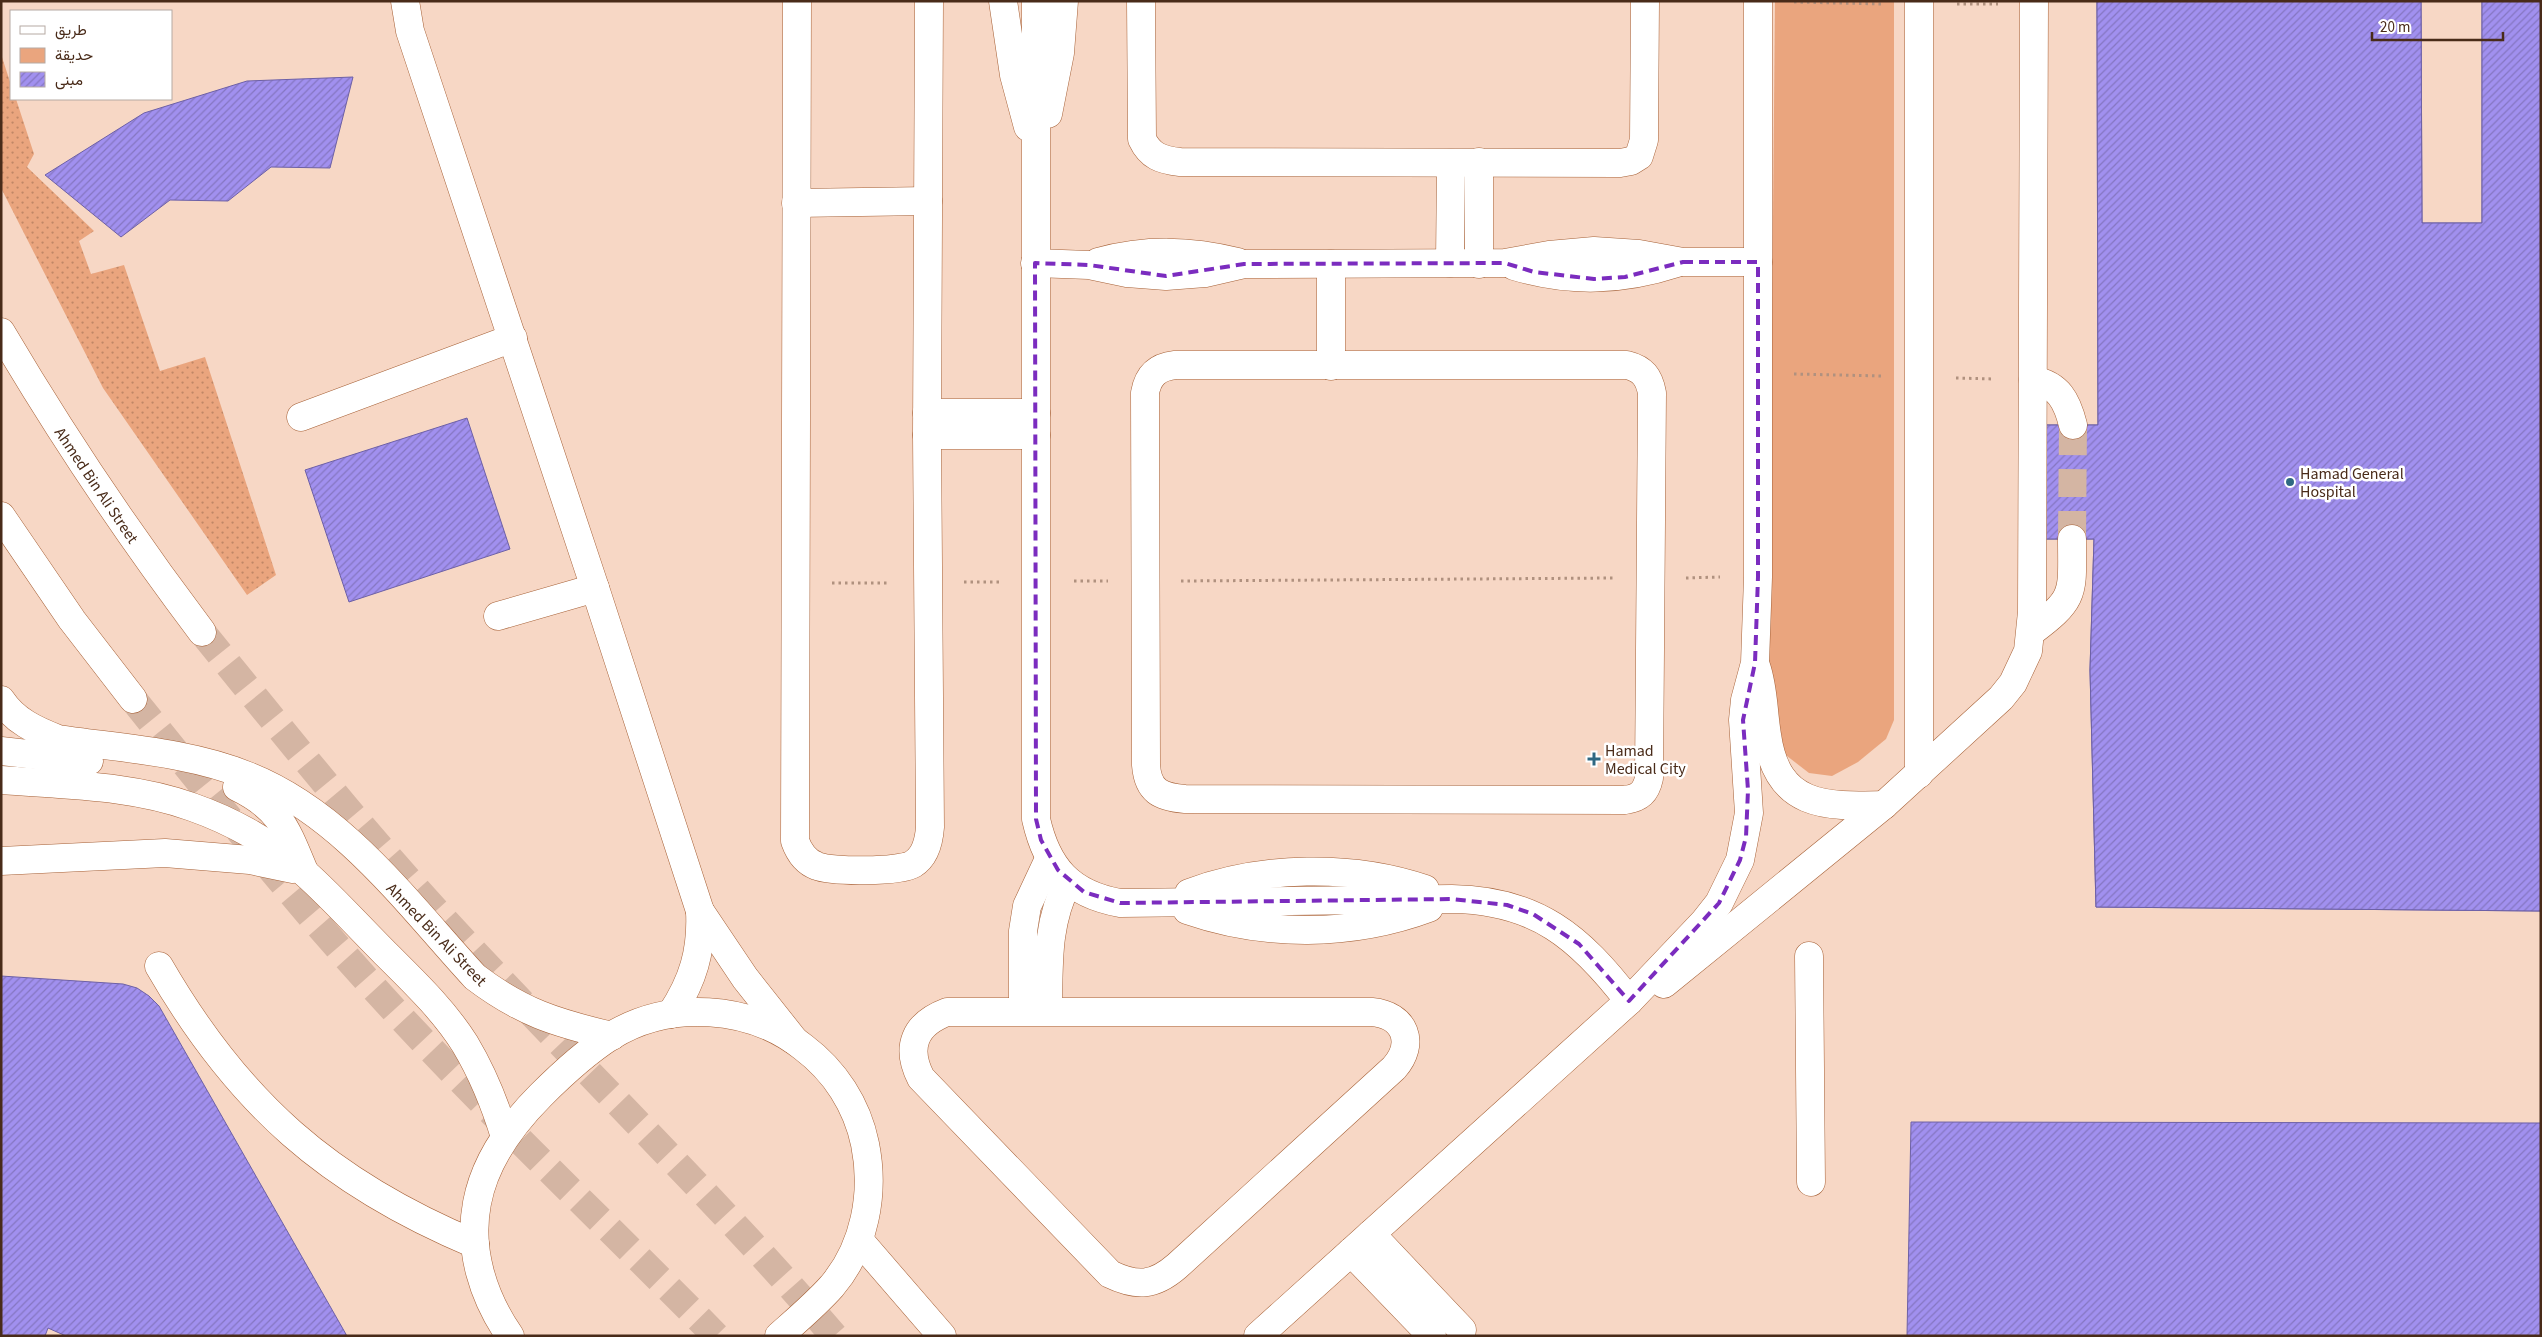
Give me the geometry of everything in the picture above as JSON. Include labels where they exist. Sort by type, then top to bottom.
[{"type":"street","points":[[405,1],[410,31],[596,588],[700,912],[745,978],[794,1040]]},
{"type":"street","points":[[796,1],[795,841],[799,851],[806,860],[826,869],[891,870],[902,868],[917,861],[927,847],[929,836],[927,424],[929,1]]},
{"type":"street","points":[[1003,1],[1014,75],[1023,114],[1037,151]]},
{"type":"street","points":[[1036,1],[1036,819],[1041,840],[1049,859],[1068,881],[1101,899],[1120,903],[1480,899],[1507,905],[1533,914],[1579,944],[1598,963],[1629,1001]]},
{"type":"street","points":[[1037,151],[1055,86],[1064,1]]},
{"type":"street","points":[[1141,1],[1142,139],[1147,150],[1157,158],[1180,162],[1451,163],[1620,163],[1630,161],[1639,156],[1644,140],[1645,1]]},
{"type":"street","points":[[1258,1336],[1629,1001],[1704,922],[1719,903],[1740,860],[1749,814],[1743,720],[1755,662],[1758,577],[1758,1]]},
{"type":"street","points":[[1919,1],[1919,774]]},
{"type":"street","points":[[1629,1001],[1652,991],[1674,978],[1884,805],[2001,698],[2022,667],[2032,632],[2034,1]]},
{"type":"street","points":[[1479,162],[1492,263]]},
{"type":"street","points":[[1450,263],[1451,163]]},
{"type":"street","points":[[796,203],[928,202]]},
{"type":"street","points":[[1035,263],[1089,265],[1127,254],[1166,251],[1206,254],[1244,264],[1492,263],[1549,255],[1594,252],[1639,254],[1683,262],[1758,262]]},
{"type":"street","points":[[1331,264],[1331,366]]},
{"type":"street","name":"Ahmed Bin Ali Street","points":[[1,332],[93,481],[146,558],[202,632]]},
{"type":"street","points":[[301,417],[513,338]]},
{"type":"street","points":[[1627,365],[1637,367],[1648,378],[1652,392],[1650,578],[1648,778],[1644,793],[1635,799],[1185,799],[1161,795],[1152,787],[1147,777],[1145,393],[1150,376],[1166,366],[1627,365]]},
{"type":"street","points":[[2033,380],[2054,388],[2066,402],[2073,425]]},
{"type":"street","points":[[927,424],[1036,424]]},
{"type":"street","points":[[1,516],[72,620],[134,699]]},
{"type":"street","points":[[2032,632],[2059,612],[2068,597],[2072,581],[2072,539]]},
{"type":"street","points":[[498,616],[596,588]]},
{"type":"street","points":[[1755,662],[1764,698],[1769,749],[1774,765],[1782,780],[1794,792],[1808,800],[1824,805],[1884,805]]},
{"type":"street","points":[[1,700],[20,720],[38,732],[58,739],[202,761],[247,775],[281,803],[292,841],[304,872]]},
{"type":"street","points":[[1,751],[190,772],[224,781],[255,796],[281,803]]},
{"type":"street","points":[[1,780],[91,787],[154,796],[191,807],[226,821],[260,840],[304,872],[443,1014],[464,1042],[481,1073],[496,1106],[505,1137]]},
{"type":"street","name":"Ahmed Bin Ali Street","points":[[281,803],[317,814],[358,849],[475,977],[496,993],[544,1018],[612,1036]]},
{"type":"street","points":[[1,861],[165,853],[250,860],[304,872]]},
{"type":"street","points":[[1035,1011],[1022,930],[1027,906],[1049,859]]},
{"type":"street","points":[[1035,1011],[1049,937],[1059,899],[1068,881]]},
{"type":"street","points":[[671,1014],[684,996],[699,955],[700,912]]},
{"type":"street","points":[[1809,956],[1811,1182]]},
{"type":"street","points":[[159,966],[183,1008],[210,1047],[273,1118],[317,1155],[389,1203],[431,1226],[475,1244]]},
{"type":"street","points":[[1035,1011],[1385,1013],[1396,1020],[1404,1031],[1406,1044],[1403,1057],[1394,1068],[1166,1276],[1152,1282],[1137,1283],[1123,1280],[1110,1274],[921,1078],[914,1065],[913,1051],[916,1038],[923,1026],[934,1017],[947,1012],[1035,1011]]},
{"type":"street","points":[[510,1336],[496,1315],[486,1292],[475,1244],[477,1203],[489,1164],[505,1137],[528,1108],[555,1081],[612,1036],[651,1019],[671,1014],[697,1012],[723,1013],[748,1018],[772,1027],[794,1040],[817,1057],[836,1079],[851,1102],[862,1129],[868,1156],[870,1185],[867,1212],[858,1240],[833,1285],[779,1336]]},
{"type":"street","points":[[1371,1234],[1462,1330]]},
{"type":"street","points":[[858,1240],[942,1336]]},
{"type":"street","points":[[1351,1252],[1432,1336]]},
{"type":"path","points":[[796,584],[1758,577]]},
{"type":"highlighted area","points":[[1683,262],[1758,262],[1758,577],[1755,663],[1743,720],[1748,790],[1746,837],[1740,860],[1719,903],[1629,1001],[1579,944],[1533,914],[1507,905],[1452,899],[1120,903],[1084,892],[1058,870],[1041,840],[1036,819],[1035,263],[1089,265],[1166,276],[1244,264],[1505,263],[1534,272],[1594,279],[1625,277]]},
{"type":"green space","points":[[1775,1],[1894,1],[1894,720],[1886,739],[1858,762],[1832,776],[1809,773],[1787,756],[1772,741],[1769,654]]},
{"type":"green space","points":[[1,54],[10,82],[10,100],[16,100],[34,154],[27,167],[94,231],[79,241],[91,274],[124,265],[160,371],[205,357],[276,575],[247,595],[103,388],[1,188]]},
{"type":"building","name":"Hamad General Hospital","points":[[2097,1],[2421,1],[2422,223],[2482,223],[2482,1],[2541,1],[2541,911],[2096,907],[2090,670],[2094,539],[2040,539],[2040,425],[2098,425]]},
{"type":"building","name":"Hamad General Hospital","points":[[2097,1],[2421,1],[2422,223],[2482,223],[2482,1],[2541,1],[2541,911],[2096,907],[2090,670],[2094,539],[2040,539],[2040,425],[2098,425]]},
{"type":"building","points":[[353,77],[330,168],[271,167],[228,201],[170,200],[121,237],[45,175],[144,113],[247,81]]},
{"type":"building","points":[[467,418],[510,549],[349,602],[305,470]]},
{"type":"building","points":[[1,976],[123,984],[137,988],[159,1006],[347,1336],[66,1336],[48,1328],[45,1336],[1,1336]]},
{"type":"building","points":[[1911,1122],[2541,1123],[2541,1336],[1907,1336]]},
{"type":"tunnel","points":[[2072,539],[2073,425]]},
{"type":"tunnel","points":[[202,632],[334,794],[437,912],[746,1237],[834,1336]]},
{"type":"tunnel","points":[[133,699],[267,864],[371,985],[483,1103],[716,1336]]},
{"type":"place","name":"Hamad General Hospital","points":[[2290,482]]},
{"type":"place","name":"Hamad Medical City","points":[[1594,759]]}]
